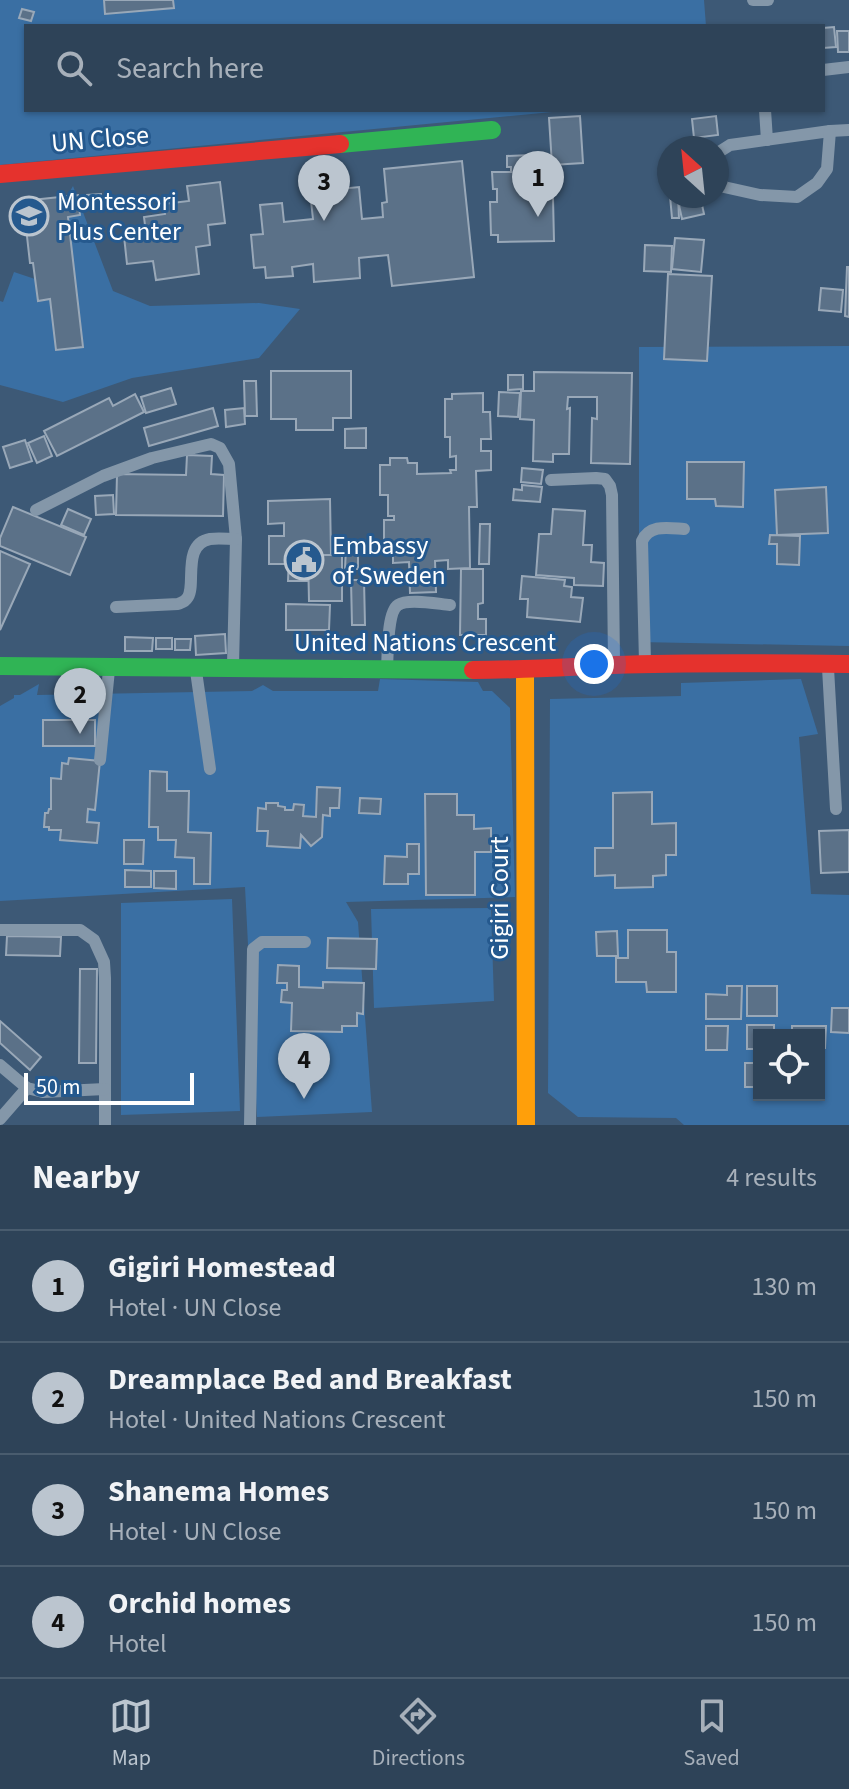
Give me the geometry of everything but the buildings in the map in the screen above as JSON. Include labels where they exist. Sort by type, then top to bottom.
[{"type":"street","name":"UN Close","points":[[0,174],[492,130]]},
{"type":"street","name":"United Nations Crescent","points":[[0,666],[525,670],[614,665],[849,664]]},
{"type":"street","name":"Gigiri Court","points":[[525,670],[526,1125]]},
{"type":"lane","points":[[753,0],[768,0]]},
{"type":"lane","points":[[825,70],[849,67]]},
{"type":"lane","points":[[765,112],[767,140]]},
{"type":"lane","points":[[729,146],[849,130]]},
{"type":"lane","points":[[729,188],[760,195],[797,197],[817,183],[827,169],[830,131]]},
{"type":"lane","points":[[36,510],[103,476],[152,458],[211,444],[220,448],[229,464],[236,539],[233,668]]},
{"type":"lane","points":[[551,480],[596,478],[605,479],[610,486],[614,665]]},
{"type":"lane","points":[[645,666],[642,541],[650,530],[684,529]]},
{"type":"lane","points":[[116,607],[183,602],[190,591],[190,570],[197,548],[210,539],[236,539]]},
{"type":"lane","points":[[387,668],[391,612],[398,604],[450,605]]},
{"type":"lane","points":[[828,664],[836,809]]},
{"type":"lane","points":[[100,760],[109,667]]},
{"type":"lane","points":[[196,668],[210,769]]},
{"type":"lane","points":[[0,930],[80,930],[94,940],[104,962],[105,978],[105,1125]]},
{"type":"lane","points":[[250,1125],[253,949],[262,942],[305,942]]},
{"type":"lane","points":[[0,1065],[27,1088],[43,1092],[105,1089]]},
{"type":"lane","points":[[0,1119],[27,1088]]},
{"type":"shaded area","points":[[0,0],[704,0],[706,24],[24,24],[24,112],[552,112],[0,165]]},
{"type":"shaded area","points":[[73,186],[113,291],[150,306],[259,303],[300,309],[259,358],[132,378],[63,402],[0,385],[0,301],[3,302],[14,272],[47,283],[40,242]]},
{"type":"shaded area","points":[[849,346],[849,646],[639,642],[639,347]]},
{"type":"shaded area","points":[[380,679],[478,682],[483,691],[492,691],[510,708],[515,897],[346,902],[358,922],[372,1112],[257,1117],[245,887],[0,901],[0,706],[14,695],[20,695],[39,684],[37,695],[252,691],[263,685],[273,691],[378,691]]},
{"type":"shaded area","points":[[801,679],[818,734],[799,737],[811,894],[849,895],[849,1125],[684,1125],[676,1118],[578,1117],[548,1093],[550,699],[681,696],[681,683]]},
{"type":"shaded area","points":[[232,899],[240,1111],[121,1115],[121,903]]},
{"type":"shaded area","points":[[491,908],[494,1001],[374,1008],[371,909]]},
{"type":"traffic: fast","points":[[340,144],[492,130]]},
{"type":"traffic: fast","points":[[0,666],[473,670]]},
{"type":"traffic: slow","points":[[525,670],[526,1125]]},
{"type":"traffic: jam","points":[[0,174],[340,144]]},
{"type":"traffic: jam","points":[[473,670],[673,663],[849,664]]},
{"type":"place","name":"Montessori Plus Center","points":[[29,216]]},
{"type":"place","name":"Gigiri Homestead","points":[[538,217]]},
{"type":"place","name":"Shanema Homes","points":[[324,221]]},
{"type":"place","name":"Embassy of Sweden","points":[[304,560]]},
{"type":"place","name":"Dreamplace Bed and Breakfast","points":[[80,734]]},
{"type":"place","name":"Orchid homes","points":[[304,1099]]}]
